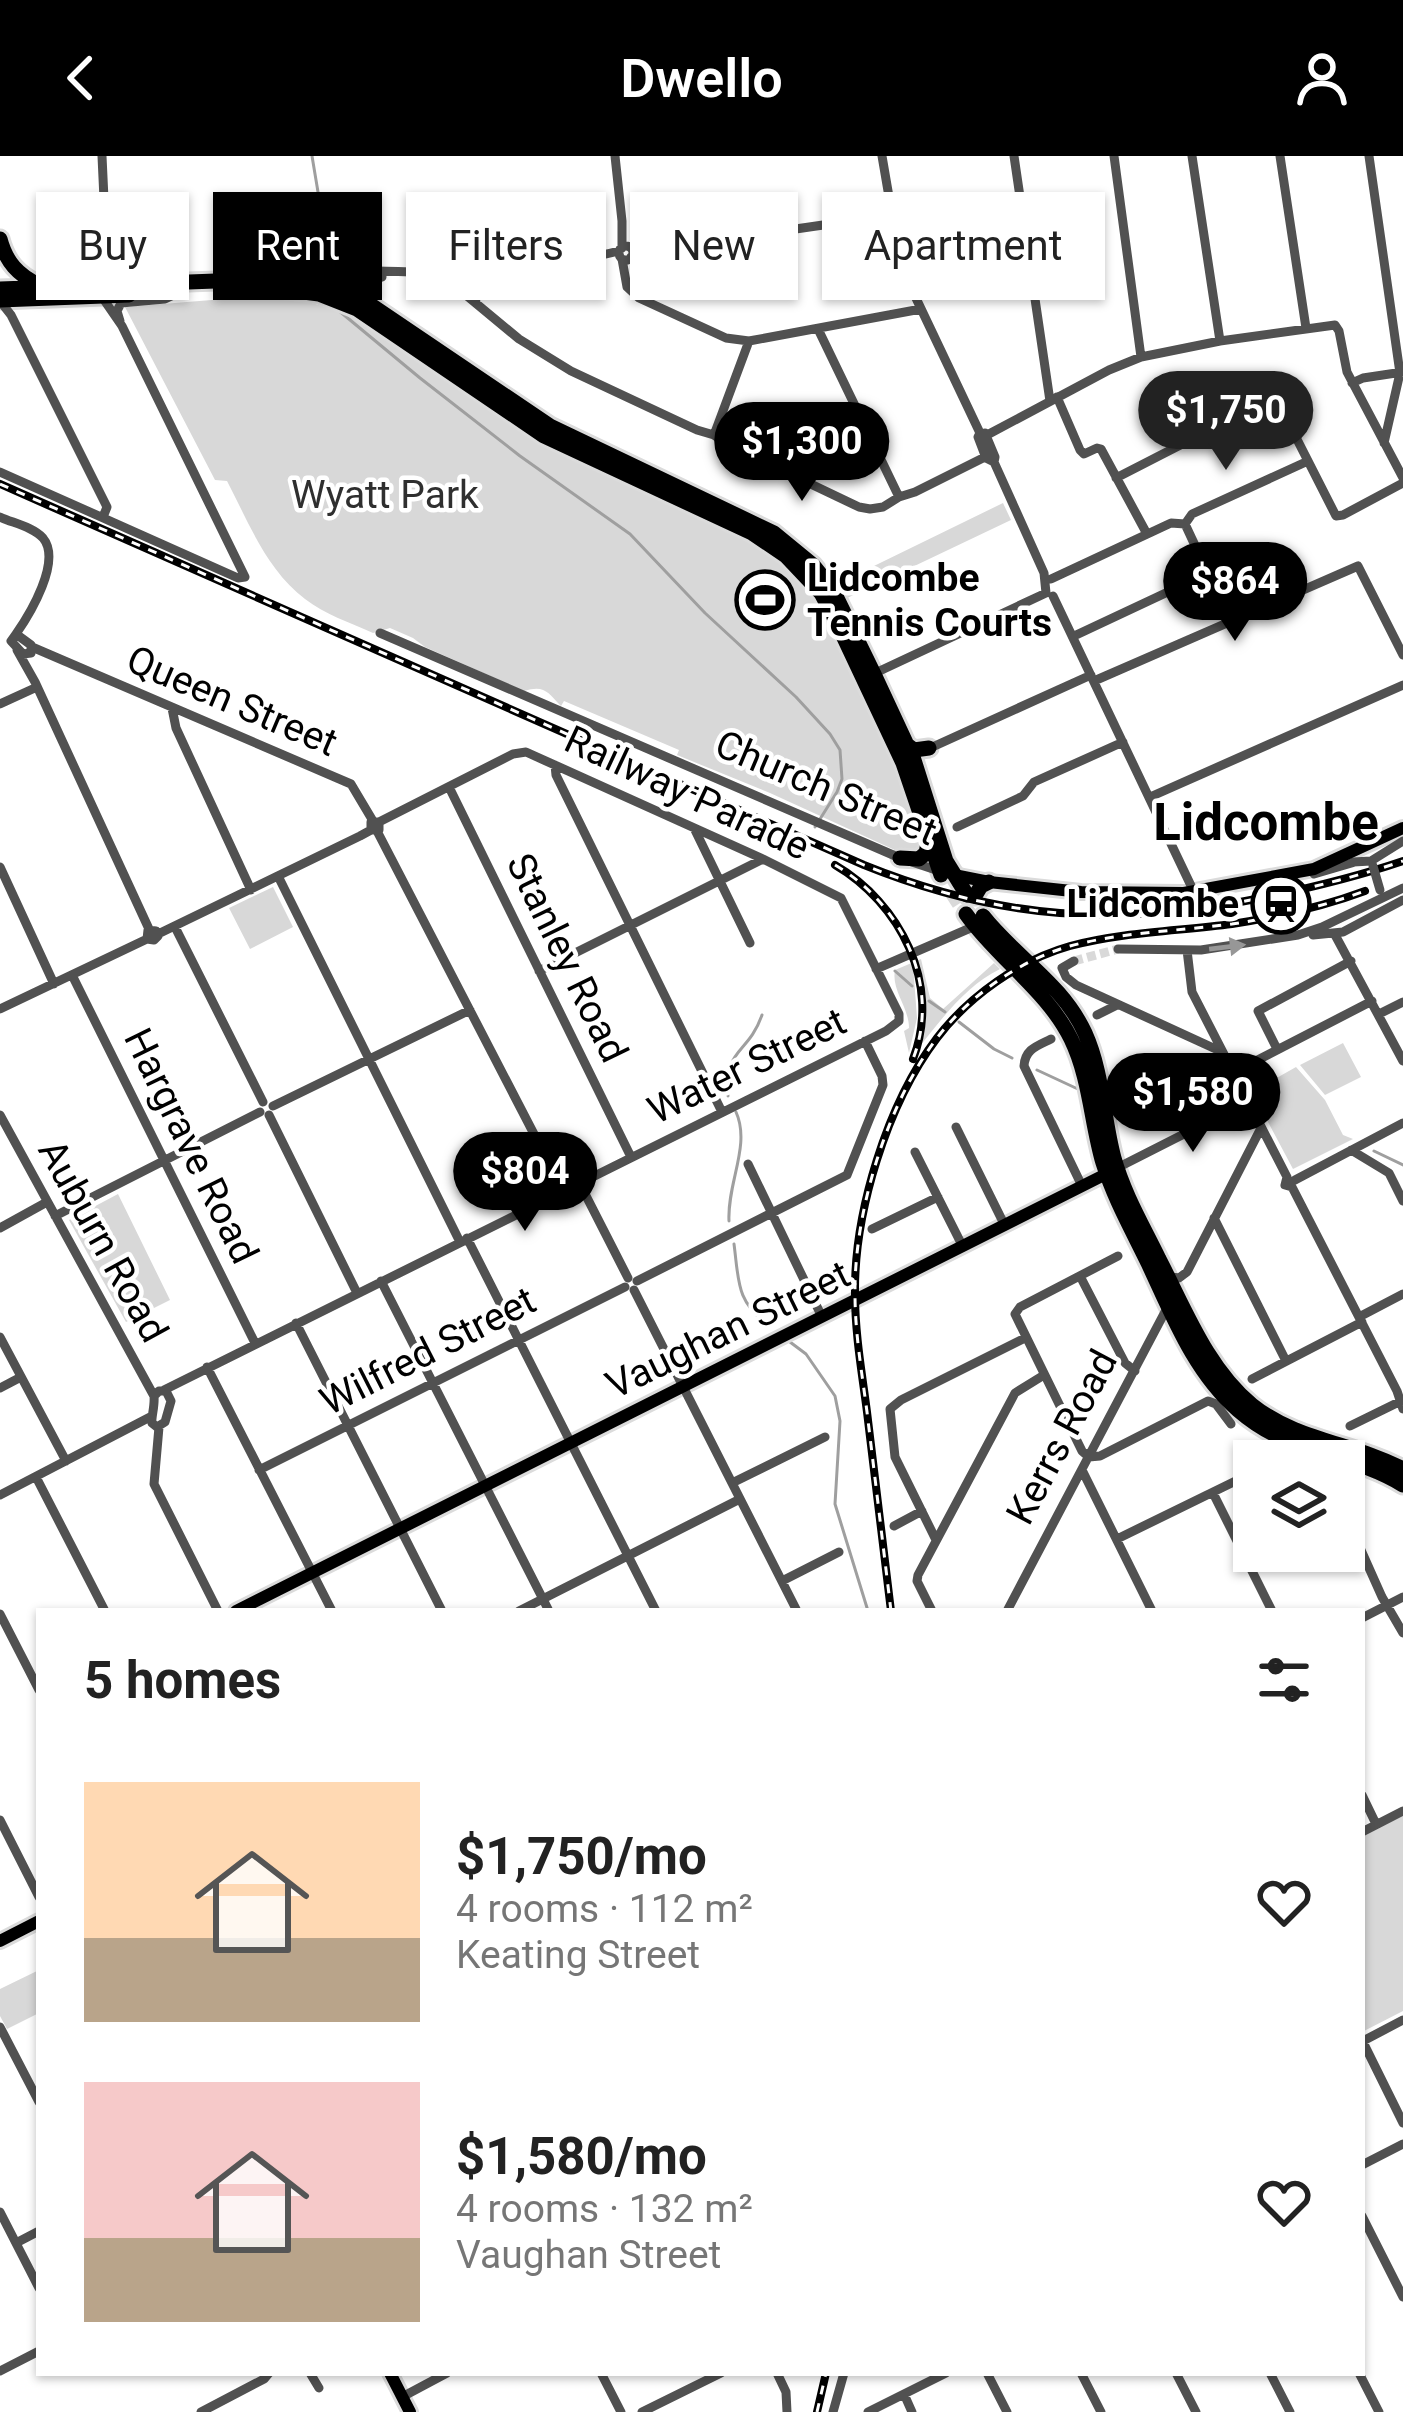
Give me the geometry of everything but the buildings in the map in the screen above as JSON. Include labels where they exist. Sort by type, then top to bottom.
[{"type":"highway","points":[[0,239],[18,272],[36,282]]},
{"type":"highway","points":[[0,289],[36,289]]},
{"type":"highway","points":[[0,301],[36,298]]},
{"type":"highway","points":[[350,300],[544,436],[752,533],[804,572],[821,593],[906,743],[955,881]]},
{"type":"highway","points":[[870,679],[928,840],[955,881],[981,886],[989,882]]},
{"type":"highway","points":[[906,743],[924,752]]},
{"type":"highway","points":[[900,858],[924,856],[928,840]]},
{"type":"highway","points":[[975,919],[1000,956],[1046,1001],[1067,1030],[1112,1171],[1206,1374],[1248,1418],[1284,1442],[1360,1465],[1403,1485]]},
{"type":"highway","points":[[1112,1171],[1173,1275],[1174,1303],[1220,1371],[1253,1406],[1295,1432],[1403,1469]]},
{"type":"main road","points":[[1276,877],[1330,863],[1403,828]]},
{"type":"main road","points":[[1276,877],[1374,842]]},
{"type":"main road","name":"Church Street","points":[[955,881],[1081,892],[1194,892],[1276,877]]},
{"type":"main road","name":"Vaughan Street","points":[[242,1608],[1005,1226],[1080,1183],[1112,1171]]},
{"type":"main road","points":[[0,1940],[36,1922]]},
{"type":"main road","points":[[392,2376],[410,2412]]},
{"type":"street","points":[[102,156],[103,192]]},
{"type":"street","points":[[882,156],[888,192]]},
{"type":"street","points":[[1014,156],[1053,399],[1083,454],[1100,448],[1147,534]]},
{"type":"street","points":[[1114,156],[1142,356]]},
{"type":"street","points":[[1192,156],[1220,340]]},
{"type":"street","points":[[1280,156],[1306,328]]},
{"type":"street","points":[[1369,156],[1401,373],[1384,443]]},
{"type":"street","points":[[618,160],[627,287],[639,298],[726,338],[748,340],[921,308]]},
{"type":"street","points":[[606,255],[822,225]]},
{"type":"street","points":[[382,273],[406,273]]},
{"type":"street","points":[[382,276],[392,274]]},
{"type":"street","points":[[0,472],[238,578],[245,577],[109,300]]},
{"type":"street","points":[[122,326],[117,311],[121,303],[154,300]]},
{"type":"street","points":[[472,300],[519,339],[572,371],[859,507],[877,509],[891,504],[990,459]]},
{"type":"street","points":[[917,300],[984,434]]},
{"type":"street","points":[[0,301],[106,507],[103,518]]},
{"type":"street","points":[[1116,478],[1276,398],[1336,516],[1403,480],[1346,372],[1334,326],[1220,340],[1142,356],[978,437],[1194,892]]},
{"type":"street","points":[[818,328],[899,497]]},
{"type":"street","points":[[714,435],[748,340]]},
{"type":"street","points":[[1352,383],[1401,373]]},
{"type":"street","points":[[1184,524],[1192,514],[1308,461]]},
{"type":"street","points":[[0,518],[42,537],[49,552],[49,568],[25,621],[11,638],[152,934]]},
{"type":"street","points":[[870,679],[1147,534],[1172,523],[1184,524]]},
{"type":"street","points":[[1074,636],[1204,575],[1206,569],[1184,524]]},
{"type":"street","points":[[924,752],[1358,566],[1403,656]]},
{"type":"street","name":"Church Street","points":[[380,632],[955,881]]},
{"type":"street","name":"Queen Street","points":[[11,638],[23,654],[50,656],[351,784],[378,824],[563,1190]]},
{"type":"street","points":[[31,651],[36,684]]},
{"type":"street","points":[[0,704],[36,684]]},
{"type":"street","points":[[1150,797],[1403,685]]},
{"type":"street","points":[[172,709],[176,728],[250,890]]},
{"type":"street","points":[[957,827],[1023,796],[1034,782],[1123,742]]},
{"type":"street","name":"Railway Parade","points":[[0,1009],[175,927],[521,752],[841,898],[876,969]]},
{"type":"street","points":[[555,766],[722,1112]]},
{"type":"street","name":"Stanley Road","points":[[448,787],[632,1156]]},
{"type":"street","points":[[695,830],[750,943]]},
{"type":"street","points":[[1330,863],[1372,864],[1403,842]]},
{"type":"street","points":[[539,971],[763,859]]},
{"type":"street","points":[[1276,877],[1355,862]]},
{"type":"street","points":[[1372,864],[1381,894]]},
{"type":"street","points":[[0,867],[54,984]]},
{"type":"street","points":[[278,876],[654,1608]]},
{"type":"street","points":[[1272,940],[1309,932],[1381,894],[1403,888]]},
{"type":"street","points":[[1118,949],[1187,950],[1340,935],[1403,900]]},
{"type":"street","points":[[1340,935],[1342,920],[1352,910]]},
{"type":"street","points":[[876,969],[965,933],[975,919]]},
{"type":"street","points":[[1336,920],[1332,924],[1403,1061]]},
{"type":"street","points":[[175,927],[358,1293]]},
{"type":"street","points":[[1187,950],[1190,986],[1401,1400],[1350,1426]]},
{"type":"street","points":[[1277,1049],[1258,1011],[1351,961]]},
{"type":"street","points":[[1070,962],[1063,970],[1069,980],[1224,1056]]},
{"type":"street","name":"Water Street","points":[[159,1393],[894,1027],[899,1014],[876,969]]},
{"type":"street","name":"Hargrave Road","points":[[72,975],[255,1343]]},
{"type":"street","points":[[1231,1069],[1248,1065],[1372,1001]]},
{"type":"street","points":[[1379,1014],[1403,1002]]},
{"type":"street","points":[[1097,1015],[1117,1005]]},
{"type":"street","points":[[55,1216],[470,1010]]},
{"type":"street","points":[[1197,1040],[1207,1039],[1211,1028]]},
{"type":"street","name":"Wilfred Street","points":[[259,1470],[840,1181],[852,1168],[883,1085],[866,1040]]},
{"type":"street","points":[[1051,1040],[1030,1049],[1025,1072],[1080,1183]]},
{"type":"street","name":"Vaughan Street","points":[[1112,1171],[1247,1102]]},
{"type":"street","name":"Auburn Road","points":[[0,1115],[159,1393]]},
{"type":"street","points":[[1292,1181],[1403,1123]]},
{"type":"street","points":[[956,1126],[1005,1226]]},
{"type":"street","points":[[1173,1275],[1191,1264],[1261,1128]]},
{"type":"street","points":[[1352,1150],[1389,1173],[1403,1201]]},
{"type":"street","points":[[915,1152],[963,1247]]},
{"type":"street","points":[[748,1164],[822,1317]]},
{"type":"street","points":[[579,1182],[796,1608]]},
{"type":"street","points":[[872,1229],[938,1197]]},
{"type":"street","points":[[0,1228],[47,1202]]},
{"type":"street","points":[[1214,1218],[1286,1361]]},
{"type":"street","points":[[1118,1256],[1015,1312],[1082,1451],[1100,1456],[1207,1402],[1216,1404],[1231,1424]]},
{"type":"street","points":[[1080,1276],[1125,1364],[1135,1371]]},
{"type":"street","points":[[381,1281],[548,1608]]},
{"type":"street","points":[[1252,1379],[1403,1294]]},
{"type":"street","name":"Kerrs Road","points":[[1009,1608],[1174,1303]]},
{"type":"street","points":[[296,1323],[440,1608]]},
{"type":"street","points":[[0,1336],[66,1461]]},
{"type":"street","points":[[936,1540],[893,1452],[890,1409],[1025,1338]]},
{"type":"street","points":[[206,1367],[330,1608]]},
{"type":"street","points":[[931,1608],[917,1579],[1015,1393],[1044,1375]]},
{"type":"street","points":[[0,1388],[22,1377]]},
{"type":"street","points":[[159,1427],[171,1401],[170,1395],[159,1393],[152,1416],[161,1434],[154,1484],[216,1608]]},
{"type":"street","points":[[0,1495],[152,1416]]},
{"type":"street","points":[[732,1483],[825,1437]]},
{"type":"street","points":[[1082,1470],[1151,1608]]},
{"type":"street","points":[[36,1477],[103,1608]]},
{"type":"street","points":[[1117,1539],[1233,1483]]},
{"type":"street","points":[[1213,1493],[1270,1608]]},
{"type":"street","points":[[525,1608],[740,1499]]},
{"type":"street","points":[[894,1526],[922,1511]]},
{"type":"street","points":[[782,1581],[838,1552]]},
{"type":"street","points":[[1365,1555],[1394,1602],[1403,1632]]},
{"type":"street","points":[[1365,1616],[1394,1602]]},
{"type":"street","points":[[0,1614],[36,1684]]},
{"type":"street","points":[[1365,1801],[1376,1824]]},
{"type":"street","points":[[1365,1830],[1403,1811]]},
{"type":"street","points":[[0,1820],[36,1891]]},
{"type":"street","points":[[1365,2039],[1403,2020]]},
{"type":"street","points":[[0,2027],[36,2096]]},
{"type":"street","points":[[1365,2046],[1403,2123]]},
{"type":"street","points":[[1365,2163],[1403,2144]]},
{"type":"street","points":[[0,2212],[36,2282]]},
{"type":"street","points":[[1365,2222],[1403,2297]]},
{"type":"street","points":[[16,2242],[36,2232]]},
{"type":"street","points":[[0,2371],[36,2353]]},
{"type":"street","points":[[200,2412],[268,2376]]},
{"type":"street","points":[[312,2376],[319,2388]]},
{"type":"street","points":[[402,2397],[441,2376]]},
{"type":"street","points":[[603,2376],[621,2412]]},
{"type":"street","points":[[642,2412],[715,2376]]},
{"type":"street","points":[[778,2376],[786,2392],[787,2412]]},
{"type":"street","points":[[832,2412],[843,2376]]},
{"type":"street","points":[[868,2412],[940,2376]]},
{"type":"street","points":[[989,2376],[1007,2412]]},
{"type":"street","points":[[1083,2376],[1101,2412]]},
{"type":"street","points":[[1178,2376],[1196,2412]]},
{"type":"street","points":[[1272,2376],[1290,2412]]},
{"type":"street","points":[[1360,2376],[1378,2412]]},
{"type":"street","points":[[904,2394],[913,2412]]},
{"type":"green space","name":"Wyatt Park","points":[[301,300],[344,312],[543,443],[777,557],[817,599],[900,775],[922,833],[920,847],[897,851],[677,755],[679,750],[564,701],[561,706],[545,691],[524,691],[390,628],[373,633],[305,599],[269,560],[227,481],[215,480],[125,307]]},
{"type":"green space","points":[[1003,503],[1011,520],[843,600],[835,585]]},
{"type":"green space","points":[[273,887],[293,927],[250,949],[229,908]]},
{"type":"green space","points":[[921,959],[930,998],[943,1009],[994,963],[1000,969],[966,993],[920,1046],[925,1006],[918,963],[913,964],[917,1018],[909,1053],[904,1031],[909,1028],[908,1020],[895,970]]},
{"type":"green space","points":[[1343,1043],[1361,1077],[1325,1095],[1300,1065]]},
{"type":"green space","points":[[1296,1067],[1325,1100],[1343,1135],[1353,1139],[1293,1169],[1252,1092]]},
{"type":"green space","points":[[118,1194],[170,1300],[126,1322],[69,1220]]},
{"type":"green space","points":[[1403,1816],[1403,2011],[1365,2030],[1365,1835]]},
{"type":"green space","points":[[36,1971],[36,2014],[7,2029],[0,2016],[0,1989]]},
{"type":"waterway","points":[[312,156],[318,192]]},
{"type":"waterway","points":[[338,310],[520,456],[630,534],[705,613],[796,697],[840,750],[842,779],[815,827]]},
{"type":"waterway","points":[[895,971],[912,986]]},
{"type":"waterway","points":[[929,1001],[945,1012]]},
{"type":"waterway","points":[[728,1096],[733,1059],[762,1015]]},
{"type":"waterway","points":[[959,1022],[1012,1058]]},
{"type":"waterway","points":[[1037,1070],[1080,1090]]},
{"type":"waterway","points":[[729,1221],[741,1138],[736,1112]]},
{"type":"waterway","points":[[1374,1151],[1403,1165]]},
{"type":"waterway","points":[[734,1244],[744,1299],[768,1325]]},
{"type":"waterway","points":[[790,1342],[806,1354],[835,1396],[840,1421],[835,1504],[867,1608]]},
{"type":"tunnel","points":[[951,891],[966,914]]},
{"type":"tunnel","points":[[1074,961],[1118,949]]},
{"type":"railway","points":[[0,484],[864,865],[963,897],[1060,913],[1158,913],[1279,894],[1403,861]]},
{"type":"railway","points":[[835,865],[879,901],[909,948],[922,1002],[913,1059]]},
{"type":"railway","points":[[891,1608],[857,1339],[856,1262],[877,1160],[919,1065],[937,1038],[980,994],[1051,952],[1110,938],[1266,918],[1365,891]]},
{"type":"railway","points":[[817,2412],[825,2376]]},
{"type":"place","name":"Lidcombe Tennis Courts","points":[[765,600]]},
{"type":"place","name":"Lidcombe","points":[[1281,904]]},
{"type":"district","name":"Lidcombe","points":[[1266,822]]}]
